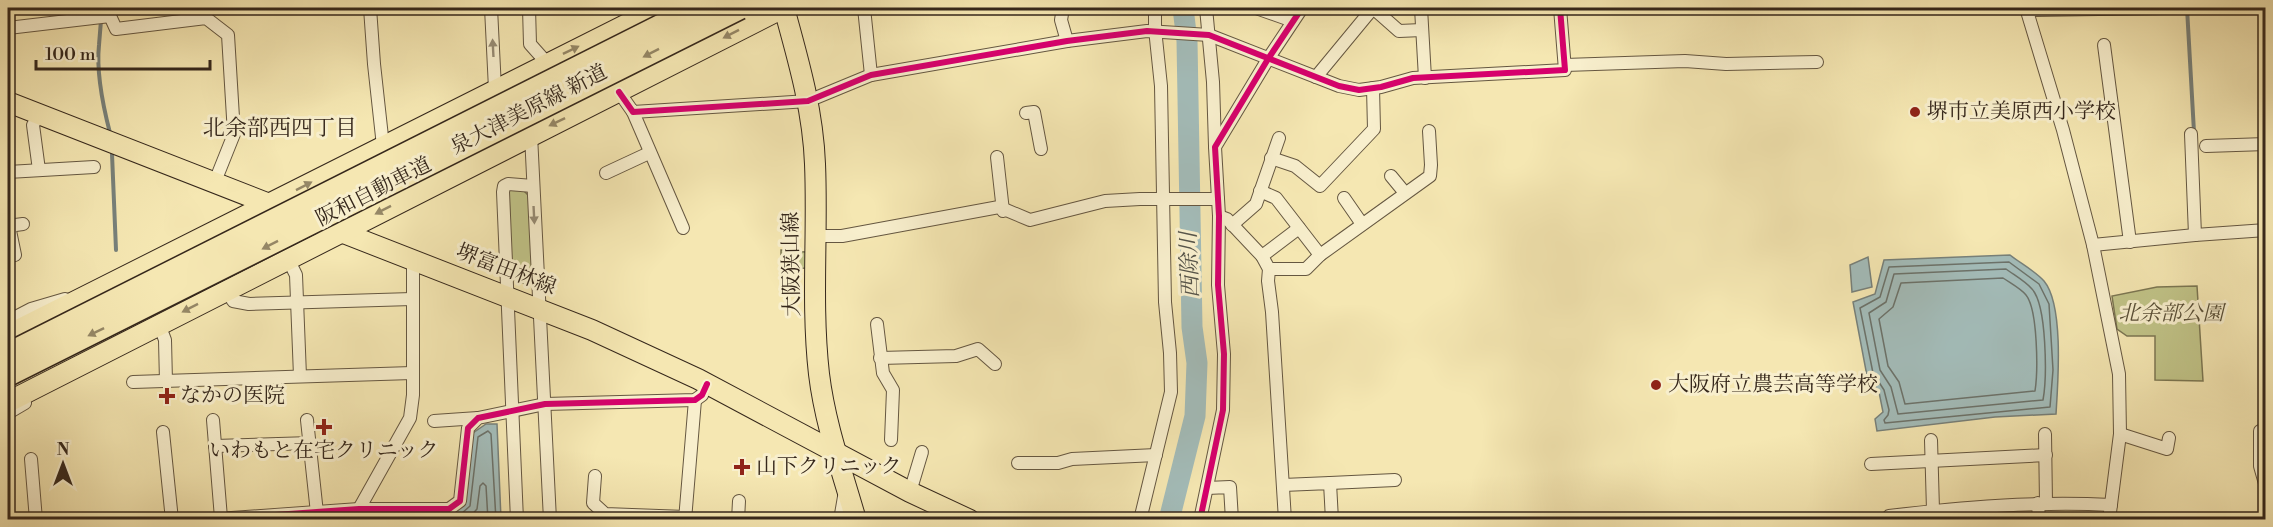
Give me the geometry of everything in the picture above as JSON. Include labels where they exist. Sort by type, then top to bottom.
[{"type":"highway","name":"阪和自動車道","points":[[8,354],[696,8]]},
{"type":"highway","name":"阪和自動車道","points":[[8,375],[740,8]]},
{"type":"main road","name":"泉大津美原線 新道","points":[[8,335],[546,62],[659,8]]},
{"type":"main road","name":"泉大津美原線 新道","points":[[8,402],[338,232],[783,8]]},
{"type":"main road","name":"大阪狭山線","points":[[783,8],[808,101],[815,163],[819,374],[827,422],[856,519]]},
{"type":"main road","name":"堺富田林線","points":[[8,102],[592,330],[701,392],[836,453],[910,492],[970,519]]},
{"type":"main road","points":[[142,268],[159,324]]},
{"type":"street","points":[[370,8],[383,146]]},
{"type":"street","points":[[491,8],[495,89]]},
{"type":"street","points":[[529,8],[530,44],[546,62]]},
{"type":"street","points":[[864,8],[871,75]]},
{"type":"street","points":[[1063,8],[1061,20],[1067,42]]},
{"type":"street","points":[[1140,519],[1171,392],[1165,302],[1161,86],[1155,8]]},
{"type":"street","points":[[1200,519],[1223,410],[1224,354],[1218,285],[1219,216],[1206,8]]},
{"type":"street","points":[[1256,8],[1293,21]]},
{"type":"street","points":[[1215,147],[1302,8]]},
{"type":"street","points":[[1316,77],[1373,8],[1399,31],[1422,30]]},
{"type":"street","points":[[1421,8],[1425,78]]},
{"type":"street","points":[[633,112],[808,101],[871,75],[1067,42],[1155,31],[1209,35],[1340,86],[1359,90],[1413,78],[1565,69],[1560,8]]},
{"type":"street","points":[[2109,519],[2120,434],[2120,374],[2093,245],[2063,130],[2026,9],[2166,8]]},
{"type":"street","points":[[8,28],[110,12],[116,29],[206,18],[228,35],[234,134],[214,184]]},
{"type":"street","points":[[2104,45],[2130,242]]},
{"type":"street","points":[[1565,65],[1685,61],[1817,62]]},
{"type":"street","points":[[1271,158],[1294,166],[1320,186],[1374,129],[1373,88]]},
{"type":"street","points":[[619,92],[633,112],[649,153],[677,201],[683,228]]},
{"type":"street","points":[[1026,113],[1034,112],[1041,150]]},
{"type":"street","points":[[39,114],[33,125],[39,170]]},
{"type":"street","points":[[1269,269],[1306,269],[1320,255],[1430,176],[1429,131]]},
{"type":"street","points":[[2191,134],[2195,234]]},
{"type":"street","points":[[531,135],[549,519]]},
{"type":"street","points":[[1232,225],[1256,204],[1279,138]]},
{"type":"street","points":[[2206,146],[2265,144]]},
{"type":"street","points":[[606,173],[649,153]]},
{"type":"street","points":[[996,157],[1003,211]]},
{"type":"street","points":[[8,172],[94,167]]},
{"type":"street","points":[[1391,176],[1405,193]]},
{"type":"street","points":[[518,519],[504,186],[508,184],[533,186]]},
{"type":"street","points":[[1260,191],[1276,198],[1320,255]]},
{"type":"street","points":[[1344,198],[1362,224]]},
{"type":"street","points":[[816,236],[842,236],[999,207],[1003,211],[1030,220],[1105,201],[1218,199]]},
{"type":"street","points":[[1219,216],[1227,219],[1262,256],[1269,269],[1285,519]]},
{"type":"street","points":[[15,255],[8,226],[23,224]]},
{"type":"street","points":[[1262,256],[1299,228]]},
{"type":"street","points":[[2093,245],[2195,234],[2265,230]]},
{"type":"street","points":[[288,259],[297,274],[300,376]]},
{"type":"street","points":[[359,509],[410,418],[413,395],[412,260]]},
{"type":"street","points":[[227,290],[232,301],[239,304],[412,299]]},
{"type":"street","points":[[8,321],[31,309],[92,293]]},
{"type":"street","points":[[159,324],[165,340],[166,382]]},
{"type":"street","points":[[877,324],[880,358],[884,373],[893,390],[891,441]]},
{"type":"street","points":[[880,358],[956,356],[978,349],[995,364]]},
{"type":"street","points":[[8,413],[35,398],[64,373]]},
{"type":"street","points":[[133,382],[412,373]]},
{"type":"street","points":[[434,421],[478,418],[545,404],[701,392],[686,518],[605,514],[593,503],[595,476]]},
{"type":"street","points":[[203,519],[313,516],[359,509],[449,514],[460,501],[468,428],[478,418]]},
{"type":"street","points":[[213,420],[220,518]]},
{"type":"street","points":[[307,420],[311,443],[313,516]]},
{"type":"street","points":[[2265,431],[2260,431],[2260,466],[2265,487]]},
{"type":"street","points":[[163,432],[172,519]]},
{"type":"street","points":[[2039,519],[2046,455],[2045,434]]},
{"type":"street","points":[[2120,434],[2167,449],[2169,438]]},
{"type":"street","points":[[1931,440],[1933,510]]},
{"type":"street","points":[[215,446],[311,443]]},
{"type":"street","points":[[910,492],[922,452]]},
{"type":"street","points":[[1018,463],[1058,463],[1072,459],[1156,455]]},
{"type":"street","points":[[1871,464],[2046,455]]},
{"type":"street","points":[[31,459],[36,519]]},
{"type":"street","points":[[1283,485],[1395,480]]},
{"type":"street","points":[[1330,483],[1332,519]]},
{"type":"street","points":[[840,519],[846,486]]},
{"type":"street","points":[[1207,488],[1230,488],[1232,519]]},
{"type":"street","points":[[738,519],[739,501]]},
{"type":"street","points":[[1889,516],[1973,506],[2042,503],[2111,505]]},
{"type":"green space","points":[[523,190],[529,196],[533,284],[530,286],[515,280],[511,274],[509,191]]},
{"type":"green space","points":[[781,250],[805,252],[808,255],[808,268],[781,269]]},
{"type":"green space","name":"北余部公園","points":[[2197,286],[2203,381],[2155,380],[2155,336],[2127,336],[2117,329],[2112,296],[2157,287]]},
{"type":"water","points":[[2010,255],[2044,281],[2055,307],[2058,344],[2056,414],[1995,417],[1877,431],[1875,419],[1883,412],[1879,392],[1867,376],[1853,302],[1875,294],[1884,260]]},
{"type":"water","points":[[1868,257],[1872,287],[1852,292],[1850,265]]},
{"type":"water","points":[[486,424],[497,424],[501,519],[454,520],[454,510],[473,433]]},
{"type":"waterway","points":[[102,8],[98,67],[110,133]]},
{"type":"waterway","name":"西除川","points":[[1169,520],[1195,416],[1197,363],[1192,327],[1187,41],[1183,8]]},
{"type":"waterway","points":[[2187,8],[2194,132]]},
{"type":"waterway","points":[[112,154],[116,250]]},
{"type":"cycle path","points":[[1200,520],[1223,410],[1224,354],[1218,285],[1219,216],[1215,147],[1302,8]]},
{"type":"cycle path","points":[[619,92],[633,112],[808,101],[871,75],[1067,41],[1147,31],[1209,35],[1339,86],[1359,90],[1381,87],[1413,78],[1565,70],[1560,8]]},
{"type":"cycle path","points":[[203,520],[359,509],[449,509],[460,501],[468,428],[478,418],[545,404],[695,400],[702,395],[707,384]]},
{"type":"place","name":"堺市立美原西小学校","points":[[1915,112]]},
{"type":"place","name":"大阪府立農芸高等学校","points":[[1656,385]]},
{"type":"place","name":"なかの医院","points":[[167,396]]},
{"type":"place","name":"いわもと在宅クリニック","points":[[324,427]]},
{"type":"place","name":"山下クリニック","points":[[742,467]]},
{"type":"district","name":"北余部西四丁目","points":[[280,128]]}]
